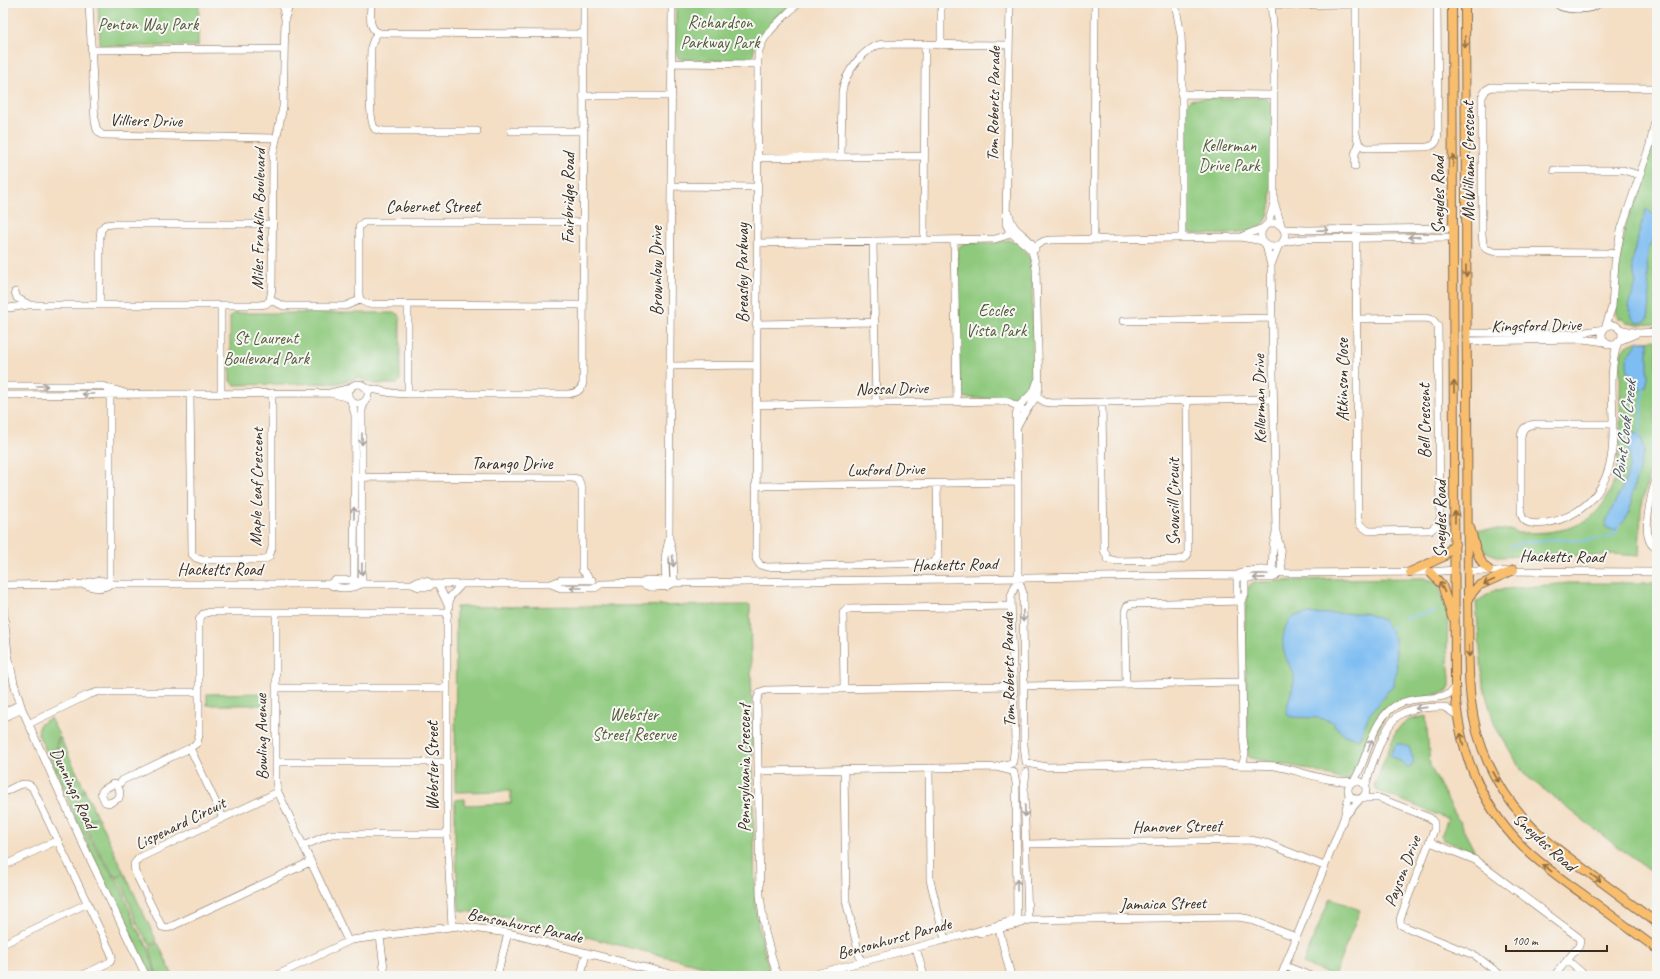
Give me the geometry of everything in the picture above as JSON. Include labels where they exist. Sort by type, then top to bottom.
[{"type":"main road","name":"Sneydes Road","points":[[1452,3],[1457,715],[1465,751],[1478,784],[1492,810],[1512,836],[1543,865],[1657,949]]},
{"type":"main road","name":"Sneydes Road","points":[[1465,3],[1467,570],[1471,701],[1476,726],[1494,775],[1516,809],[1543,838],[1657,923]]},
{"type":"main road","points":[[1453,228],[1466,232]]},
{"type":"main road","points":[[1453,237],[1466,232]]},
{"type":"main road","points":[[1454,338],[1466,337]]},
{"type":"main road","points":[[1467,516],[1480,559],[1489,570]]},
{"type":"main road","points":[[1410,572],[1443,557],[1455,544]]},
{"type":"main road","points":[[1455,570],[1467,570]]},
{"type":"main road","points":[[1468,598],[1478,586],[1514,570]]},
{"type":"main road","points":[[1430,572],[1442,585],[1456,631]]},
{"type":"street","name":"Villiers Drive","points":[[89,3],[94,122],[97,130],[102,135],[275,138]]},
{"type":"street","name":"Miles Franklin Boulevard","points":[[270,300],[272,293],[273,154],[275,138],[283,107],[285,19],[282,3]]},
{"type":"street","name":"Miles Franklin Boulevard","points":[[285,19],[290,3]]},
{"type":"street","points":[[371,3],[372,26],[377,33]]},
{"type":"street","name":"Fairbridge Road","points":[[408,394],[568,394],[578,392],[583,383],[584,3]]},
{"type":"street","name":"Brownlow Drive","points":[[672,3],[670,539],[673,556],[674,583]]},
{"type":"street","name":"Breasley Parkway","points":[[798,3],[760,44],[758,55],[756,559],[760,565],[767,567],[932,563],[938,557],[937,484]]},
{"type":"street","points":[[941,3],[941,45]]},
{"type":"street","name":"Tom Roberts Parade","points":[[1010,3],[1008,206],[1013,231]]},
{"type":"street","points":[[1094,239],[1095,3]]},
{"type":"street","points":[[1175,3],[1181,34],[1182,59],[1182,238]]},
{"type":"street","points":[[1359,144],[1366,148],[1426,148],[1433,146],[1436,142],[1438,130],[1437,3]]},
{"type":"street","points":[[1556,3],[1560,7],[1564,8],[1588,9],[1594,8],[1599,3]]},
{"type":"street","points":[[1281,244],[1286,236],[1274,201],[1274,38],[1271,4],[1356,4],[1356,134],[1359,144],[1355,154],[1355,166]]},
{"type":"street","points":[[377,33],[584,34]]},
{"type":"street","points":[[377,33],[371,47],[371,119],[372,125],[375,129],[383,131],[477,131]]},
{"type":"street","points":[[924,241],[925,44]]},
{"type":"street","points":[[842,157],[842,92],[844,82],[851,69],[874,46],[925,44],[1009,45]]},
{"type":"street","points":[[92,50],[284,49]]},
{"type":"street","points":[[672,63],[758,64]]},
{"type":"street","name":"McWilliams Crescent","points":[[1616,254],[1495,252],[1486,250],[1483,244],[1482,234],[1482,97],[1486,90],[1492,87],[1657,88]]},
{"type":"street","points":[[1182,94],[1274,95]]},
{"type":"street","points":[[583,96],[672,96]]},
{"type":"street","points":[[1612,424],[1536,424],[1525,427],[1522,431],[1521,439],[1522,518],[1533,524],[1556,521],[1573,514],[1594,497],[1602,486],[1609,468],[1612,454],[1612,424],[1612,362],[1606,342],[1602,335],[1612,307],[1616,254],[1625,215],[1650,145],[1657,111]]},
{"type":"street","points":[[511,132],[583,131]]},
{"type":"street","points":[[757,158],[924,156]]},
{"type":"street","points":[[1554,170],[1623,170],[1639,175]]},
{"type":"street","points":[[671,186],[757,187]]},
{"type":"street","points":[[1264,243],[1261,234],[1274,201]]},
{"type":"street","name":"Cabernet Street","points":[[360,300],[359,233],[360,226],[364,222],[583,222]]},
{"type":"street","points":[[1240,237],[1274,222],[1283,227],[1306,230],[1453,228]]},
{"type":"street","points":[[100,305],[100,237],[101,230],[105,225],[272,224]]},
{"type":"street","name":"Atkinson Close","points":[[1356,229],[1358,518],[1360,525],[1364,529]]},
{"type":"street","points":[[757,243],[995,239],[1013,231],[1030,241],[1032,247],[1048,240],[1240,237],[1274,247],[1302,239],[1453,237]]},
{"type":"street","points":[[954,240],[957,402]]},
{"type":"street","points":[[872,241],[876,404]]},
{"type":"street","name":"Kellerman Drive","points":[[1264,243],[1271,266],[1276,532],[1273,546],[1272,574]]},
{"type":"street","name":"Kellerman Drive","points":[[1271,266],[1281,244]]},
{"type":"street","name":"Tom Roberts Parade","points":[[1017,427],[1034,395],[1038,376],[1036,269],[1032,247]]},
{"type":"street","points":[[14,292],[17,298],[28,305]]},
{"type":"street","points":[[9,308],[28,305],[263,304],[270,300],[284,306],[345,306],[360,300],[368,304],[583,305]]},
{"type":"street","points":[[330,394],[351,388],[358,384],[366,388],[392,393],[408,394],[408,304]]},
{"type":"street","points":[[221,305],[221,394]]},
{"type":"street","points":[[1612,307],[1621,334],[1612,362]]},
{"type":"street","points":[[1123,321],[1272,318]]},
{"type":"street","name":"Bell Crescent","points":[[1357,319],[1428,318],[1437,324],[1439,333],[1440,520],[1435,527],[1428,530],[1369,531],[1364,529]]},
{"type":"street","points":[[756,324],[874,322]]},
{"type":"street","points":[[1604,329],[1611,325],[1638,333],[1657,332]]},
{"type":"street","name":"Kingsford Drive","points":[[1466,337],[1574,334],[1604,329]]},
{"type":"street","points":[[1606,342],[1612,344],[1638,333]]},
{"type":"street","name":"Kingsford Drive","points":[[1466,337],[1583,339],[1606,342]]},
{"type":"street","points":[[670,366],[756,365]]},
{"type":"street","points":[[3,386],[94,386],[110,392]]},
{"type":"street","points":[[351,388],[348,393],[355,415],[354,584]]},
{"type":"street","points":[[362,584],[362,419],[366,399],[366,388]]},
{"type":"street","points":[[3,395],[110,392],[127,394],[330,394],[350,399],[360,404],[366,399],[392,393]]},
{"type":"street","points":[[110,392],[110,584]]},
{"type":"street","name":"Maple Leaf Crescent","points":[[190,394],[191,549],[194,557],[202,560],[263,560],[269,557],[271,553],[272,394]]},
{"type":"street","points":[[1034,395],[1051,403],[1274,399]]},
{"type":"street","name":"Tom Roberts Parade","points":[[1028,921],[1024,790],[1027,767],[1024,745],[1023,593],[1018,578],[1016,415],[1019,406],[1034,395]]},
{"type":"street","name":"Snowsill Circuit","points":[[1102,402],[1104,552],[1108,559],[1116,562],[1177,560],[1185,558],[1188,554],[1187,400]]},
{"type":"street","name":"Nossal Drive","points":[[756,405],[1002,401],[1019,406]]},
{"type":"street","points":[[1019,406],[1025,412]]},
{"type":"street","points":[[1657,477],[1651,499],[1648,527],[1649,542],[1652,546],[1657,548]]},
{"type":"street","name":"Tarango Drive","points":[[354,478],[578,479],[582,488],[582,570]]},
{"type":"street","name":"Luxford Drive","points":[[756,486],[1018,482]]},
{"type":"street","name":"Kellerman Drive","points":[[1276,532],[1280,547],[1282,573]]},
{"type":"street","name":"Brownlow Drive","points":[[666,583],[665,557],[670,539]]},
{"type":"street","points":[[561,580],[577,575],[582,570],[591,580]]},
{"type":"street","name":"Hacketts Road","points":[[3,585],[84,584],[93,588],[106,588],[110,584],[330,584],[336,580],[354,584],[412,584],[419,587],[429,587],[433,583],[551,584],[561,580],[595,580],[601,584],[642,584],[647,580],[674,583],[1430,572],[1455,570]]},
{"type":"street","name":"Hacketts Road","points":[[1467,570],[1657,572]]},
{"type":"street","points":[[1237,574],[1237,594],[1241,601],[1243,737],[1245,746],[1243,761]]},
{"type":"street","points":[[1241,601],[1245,594],[1245,574]]},
{"type":"street","name":"Tom Roberts Parade","points":[[1013,772],[1015,743],[1011,593],[1018,578]]},
{"type":"street","name":"Webster Street","points":[[433,583],[448,608],[447,834],[452,926]]},
{"type":"street","points":[[118,785],[123,780],[190,748],[195,745],[199,739],[199,620],[202,614],[206,612],[448,608],[450,597],[462,584]]},
{"type":"street","name":"Hacketts Road","points":[[551,584],[561,588],[595,588],[601,584]]},
{"type":"street","points":[[1126,684],[1125,611],[1127,606],[1132,604],[1241,601]]},
{"type":"street","name":"Dunnings Road","points":[[3,604],[8,654],[21,707],[146,976]]},
{"type":"street","points":[[844,689],[843,613],[847,609],[1011,606]]},
{"type":"street","name":"Bowling Avenue","points":[[276,612],[276,783],[278,792],[348,941]]},
{"type":"street","points":[[1024,686],[1242,682]]},
{"type":"street","points":[[1281,976],[1344,818],[1348,787],[1360,769],[1377,726],[1386,713],[1396,705],[1409,700],[1444,696],[1451,692],[1456,685]]},
{"type":"street","name":"Pennsylvania Crescent","points":[[776,976],[765,932],[760,895],[757,700],[760,692],[766,690],[1013,686]]},
{"type":"street","points":[[276,688],[447,688]]},
{"type":"street","points":[[28,724],[88,695],[98,692],[199,692]]},
{"type":"street","points":[[3,713],[21,707]]},
{"type":"street","points":[[3,718],[21,707]]},
{"type":"street","points":[[1344,818],[1366,794],[1368,776],[1385,732],[1397,716],[1405,711],[1414,709],[1440,707],[1444,707],[1457,715]]},
{"type":"street","points":[[190,748],[223,818]]},
{"type":"street","points":[[758,771],[996,767],[1013,762],[1020,758],[1027,767]]},
{"type":"street","points":[[1027,767],[1220,763],[1232,766],[1243,761],[1254,766],[1265,765],[1297,770],[1335,781],[1361,781],[1366,788]]},
{"type":"street","points":[[276,762],[447,762]]},
{"type":"street","points":[[996,767],[1021,775],[1027,767]]},
{"type":"street","points":[[929,768],[930,880],[945,940]]},
{"type":"street","points":[[844,769],[846,901],[861,962]]},
{"type":"street","points":[[1013,772],[1016,783],[1017,922]]},
{"type":"street","points":[[1335,781],[1355,799],[1361,798]]},
{"type":"street","points":[[3,793],[22,784],[30,784],[88,903],[112,957],[108,963],[82,976]]},
{"type":"street","name":"Payson Drive","points":[[1366,788],[1379,798],[1432,820],[1435,828],[1401,916],[1400,924],[1404,928],[1476,956],[1502,976]]},
{"type":"street","name":"Lispenard Circuit","points":[[278,792],[139,858],[134,862],[136,872],[162,927],[168,928],[310,862]]},
{"type":"street","name":"Payson Drive","points":[[1361,798],[1379,798]]},
{"type":"street","points":[[303,846],[331,834],[447,834]]},
{"type":"street","points":[[3,866],[58,840]]},
{"type":"street","name":"Hanover Street","points":[[1026,844],[1251,840],[1269,844],[1324,866]]},
{"type":"street","points":[[1430,842],[1475,860],[1576,936],[1580,941],[1579,946],[1554,976]]},
{"type":"street","points":[[3,944],[88,903]]},
{"type":"street","name":"Jamaica Street","points":[[1028,921],[1238,917],[1249,919],[1296,937]]},
{"type":"street","name":"Bensonhurst Parade","points":[[808,976],[833,973],[861,962],[963,935],[1017,922],[1028,921]]},
{"type":"street","name":"Bensonhurst Parade","points":[[276,976],[348,941],[452,926],[508,933],[678,976]]},
{"type":"street","points":[[998,927],[1011,976]]},
{"type":"street","points":[[497,976],[508,933]]},
{"type":"street","points":[[380,936],[385,976]]},
{"type":"street","points":[[916,948],[924,976]]},
{"type":"street","points":[[581,976],[586,953]]},
{"type":"street","points":[[1567,960],[1586,976]]},
{"type":"street","points":[[1285,966],[1311,976]]},
{"type":"green space","name":"Penton Way Park","points":[[98,3],[199,3],[198,46],[100,45]]},
{"type":"green space","name":"Richardson Parkway Park","points":[[676,3],[793,3],[760,38],[755,46],[753,56],[746,61],[679,59],[675,51]]},
{"type":"green space","name":"Kellerman Drive Park","points":[[1267,98],[1273,109],[1271,204],[1266,221],[1255,229],[1239,233],[1194,234],[1189,232],[1185,224],[1186,105],[1190,100],[1195,99]]},
{"type":"green space","points":[[1657,131],[1657,324],[1638,325],[1627,323],[1622,318],[1618,318],[1616,308],[1616,288],[1626,224],[1649,160]]},
{"type":"green space","name":"Eccles Vista Park","points":[[1009,240],[1018,245],[1028,254],[1032,268],[1033,383],[1028,392],[1018,399],[967,398],[962,396],[959,392],[957,251],[960,246],[965,243],[994,243]]},
{"type":"green space","name":"St Laurent Boulevard Park","points":[[234,313],[397,313],[400,316],[400,381],[397,384],[375,384],[359,378],[337,383],[234,385],[230,381],[230,317]]},
{"type":"green space","points":[[1657,340],[1656,446],[1641,509],[1639,556],[1613,554],[1593,556],[1553,555],[1500,557],[1486,552],[1481,544],[1478,531],[1480,530],[1513,530],[1517,533],[1551,532],[1572,527],[1590,518],[1602,505],[1611,489],[1619,452],[1621,353],[1632,343]]},
{"type":"green space","points":[[1424,578],[1438,584],[1448,614],[1447,649],[1450,686],[1448,691],[1389,708],[1352,779],[1342,780],[1308,769],[1250,758],[1247,752],[1245,612],[1248,587],[1252,583],[1259,582],[1327,579]]},
{"type":"green space","points":[[1569,583],[1657,583],[1657,876],[1524,774],[1495,726],[1483,685],[1476,602],[1495,590]]},
{"type":"green space","name":"Webster Street Reserve","points":[[750,605],[755,898],[758,926],[769,970],[744,976],[514,919],[459,910],[455,838],[455,800],[465,799],[465,805],[511,803],[511,791],[455,792],[456,607]]},
{"type":"green space","points":[[268,693],[268,705],[207,705],[207,694]]},
{"type":"green space","points":[[1426,716],[1430,766],[1475,852],[1443,840],[1441,836],[1448,819],[1376,790],[1374,786],[1397,729],[1409,720]]},
{"type":"green space","points":[[50,718],[59,735],[56,745],[62,773],[76,795],[88,836],[123,892],[136,927],[148,947],[156,976],[150,976],[78,825],[59,777],[38,734],[39,725]]},
{"type":"green space","points":[[60,737],[85,790],[77,793],[62,766],[58,751]]},
{"type":"green space","points":[[85,791],[97,816],[86,821],[78,795]]},
{"type":"green space","points":[[98,817],[124,873],[115,877],[90,836],[86,822]]},
{"type":"green space","points":[[125,874],[157,942],[150,945],[138,926],[125,891],[116,878]]},
{"type":"green space","points":[[1330,898],[1360,910],[1334,976],[1303,964]]},
{"type":"green space","points":[[158,943],[173,976],[158,976],[156,973],[150,947]]},
{"type":"water","points":[[1646,209],[1657,217],[1657,231],[1649,247],[1647,263],[1650,303],[1648,319],[1640,323],[1632,318],[1628,306],[1636,284],[1632,265],[1636,243]]},
{"type":"water","points":[[1639,341],[1648,341],[1648,377],[1646,387],[1640,390],[1631,378],[1627,364],[1629,355]]},
{"type":"water","points":[[1634,433],[1642,439],[1644,451],[1632,494],[1632,503],[1626,519],[1615,530],[1609,529],[1605,526],[1623,485],[1629,464],[1629,453],[1626,443],[1630,435]]},
{"type":"water","points":[[1365,613],[1383,620],[1395,638],[1397,671],[1393,685],[1369,715],[1359,739],[1344,735],[1331,721],[1319,718],[1291,717],[1287,713],[1287,708],[1294,675],[1283,649],[1283,636],[1289,620],[1305,614]]},
{"type":"water","points":[[1396,744],[1403,744],[1409,747],[1414,761],[1411,767],[1407,767],[1404,763],[1390,755]]},
{"type":"waterway","name":"Point Cook Creek","points":[[1654,217],[1657,210]]},
{"type":"waterway","name":"Point Cook Creek","points":[[1639,437],[1644,386]]},
{"type":"waterway","name":"Point Cook Creek","points":[[1510,547],[1521,543],[1557,539],[1583,541],[1607,537],[1616,533],[1620,523]]},
{"type":"waterway","name":"Point Cook Creek","points":[[1405,618],[1436,611]]},
{"type":"waterway","name":"Point Cook Creek","points":[[1390,630],[1394,626]]}]
